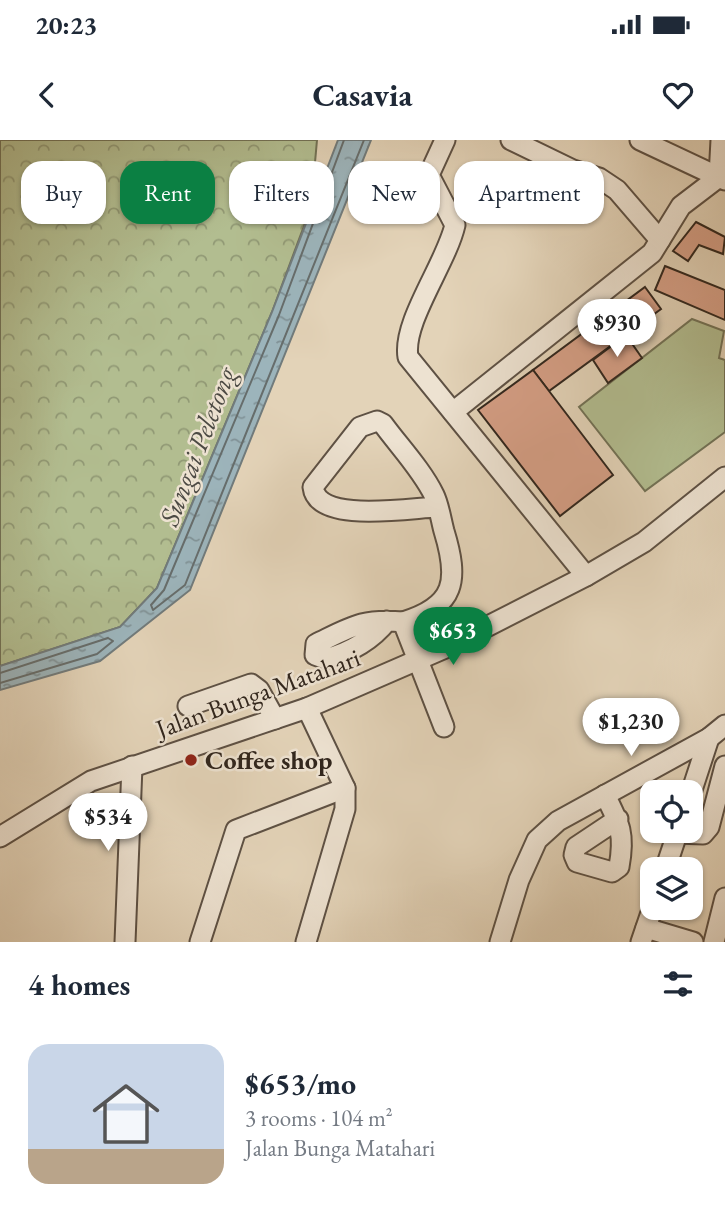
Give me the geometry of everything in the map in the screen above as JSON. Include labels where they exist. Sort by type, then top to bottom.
[{"type":"street","points":[[445,140],[429,175],[455,225],[434,281],[409,331],[406,345],[408,357],[586,576]]},
{"type":"street","points":[[512,140],[573,170],[599,178],[617,190],[660,240]]},
{"type":"street","points":[[640,140],[722,179]]},
{"type":"street","points":[[720,140],[722,179]]},
{"type":"street","points":[[453,412],[652,253],[681,206],[722,179]]},
{"type":"street","points":[[437,507],[351,511],[322,505],[314,496],[313,487],[360,427],[377,421],[383,424],[435,495],[454,561],[453,580],[447,596],[431,612],[395,621],[418,660],[444,727]]},
{"type":"street","name":"Jalan Bunga Matahari","points":[[0,837],[91,781],[307,708],[418,660],[586,576],[644,542],[725,477]]},
{"type":"street","points":[[188,706],[250,684],[259,690],[275,719]]},
{"type":"street","points":[[306,942],[345,809],[345,788],[307,708]]},
{"type":"street","points":[[500,942],[519,880],[537,840],[558,821],[709,738],[725,725]]},
{"type":"street","points":[[694,780],[709,738]]},
{"type":"street","points":[[674,757],[686,780]]},
{"type":"street","name":"Jalan Bunga Matahari","points":[[125,942],[132,766]]},
{"type":"street","points":[[703,834],[709,827],[725,766]]},
{"type":"street","points":[[200,942],[236,830],[345,788]]},
{"type":"street","points":[[605,795],[618,819]]},
{"type":"street","points":[[714,942],[725,898]]},
{"type":"street","points":[[644,935],[693,942]]},
{"type":"green space","points":[[0,140],[317,140],[315,161],[229,161],[229,224],[305,224],[272,312],[157,588],[120,627],[0,666]]},
{"type":"green space","points":[[692,319],[724,331],[719,358],[725,360],[725,432],[645,491],[579,407]]},
{"type":"water","points":[[338,140],[371,140],[363,161],[348,161],[348,197],[190,590],[100,661],[0,690],[0,666],[120,627],[157,588],[306,224],[334,224],[334,161],[330,161]]},
{"type":"building","points":[[696,222],[725,237],[723,254],[699,245],[688,261],[673,251]]},
{"type":"building","points":[[665,266],[725,290],[725,320],[655,290]]},
{"type":"building","points":[[645,287],[661,309],[549,391],[533,370]]},
{"type":"building","points":[[626,335],[642,358],[608,383],[593,360]]},
{"type":"building","points":[[533,370],[613,475],[560,516],[478,410]]},
{"type":"place","name":"Coffee shop","points":[[191,760]]},
{"type":"water label","name":"Sungai Peletong","points":[[197,446]]}]
